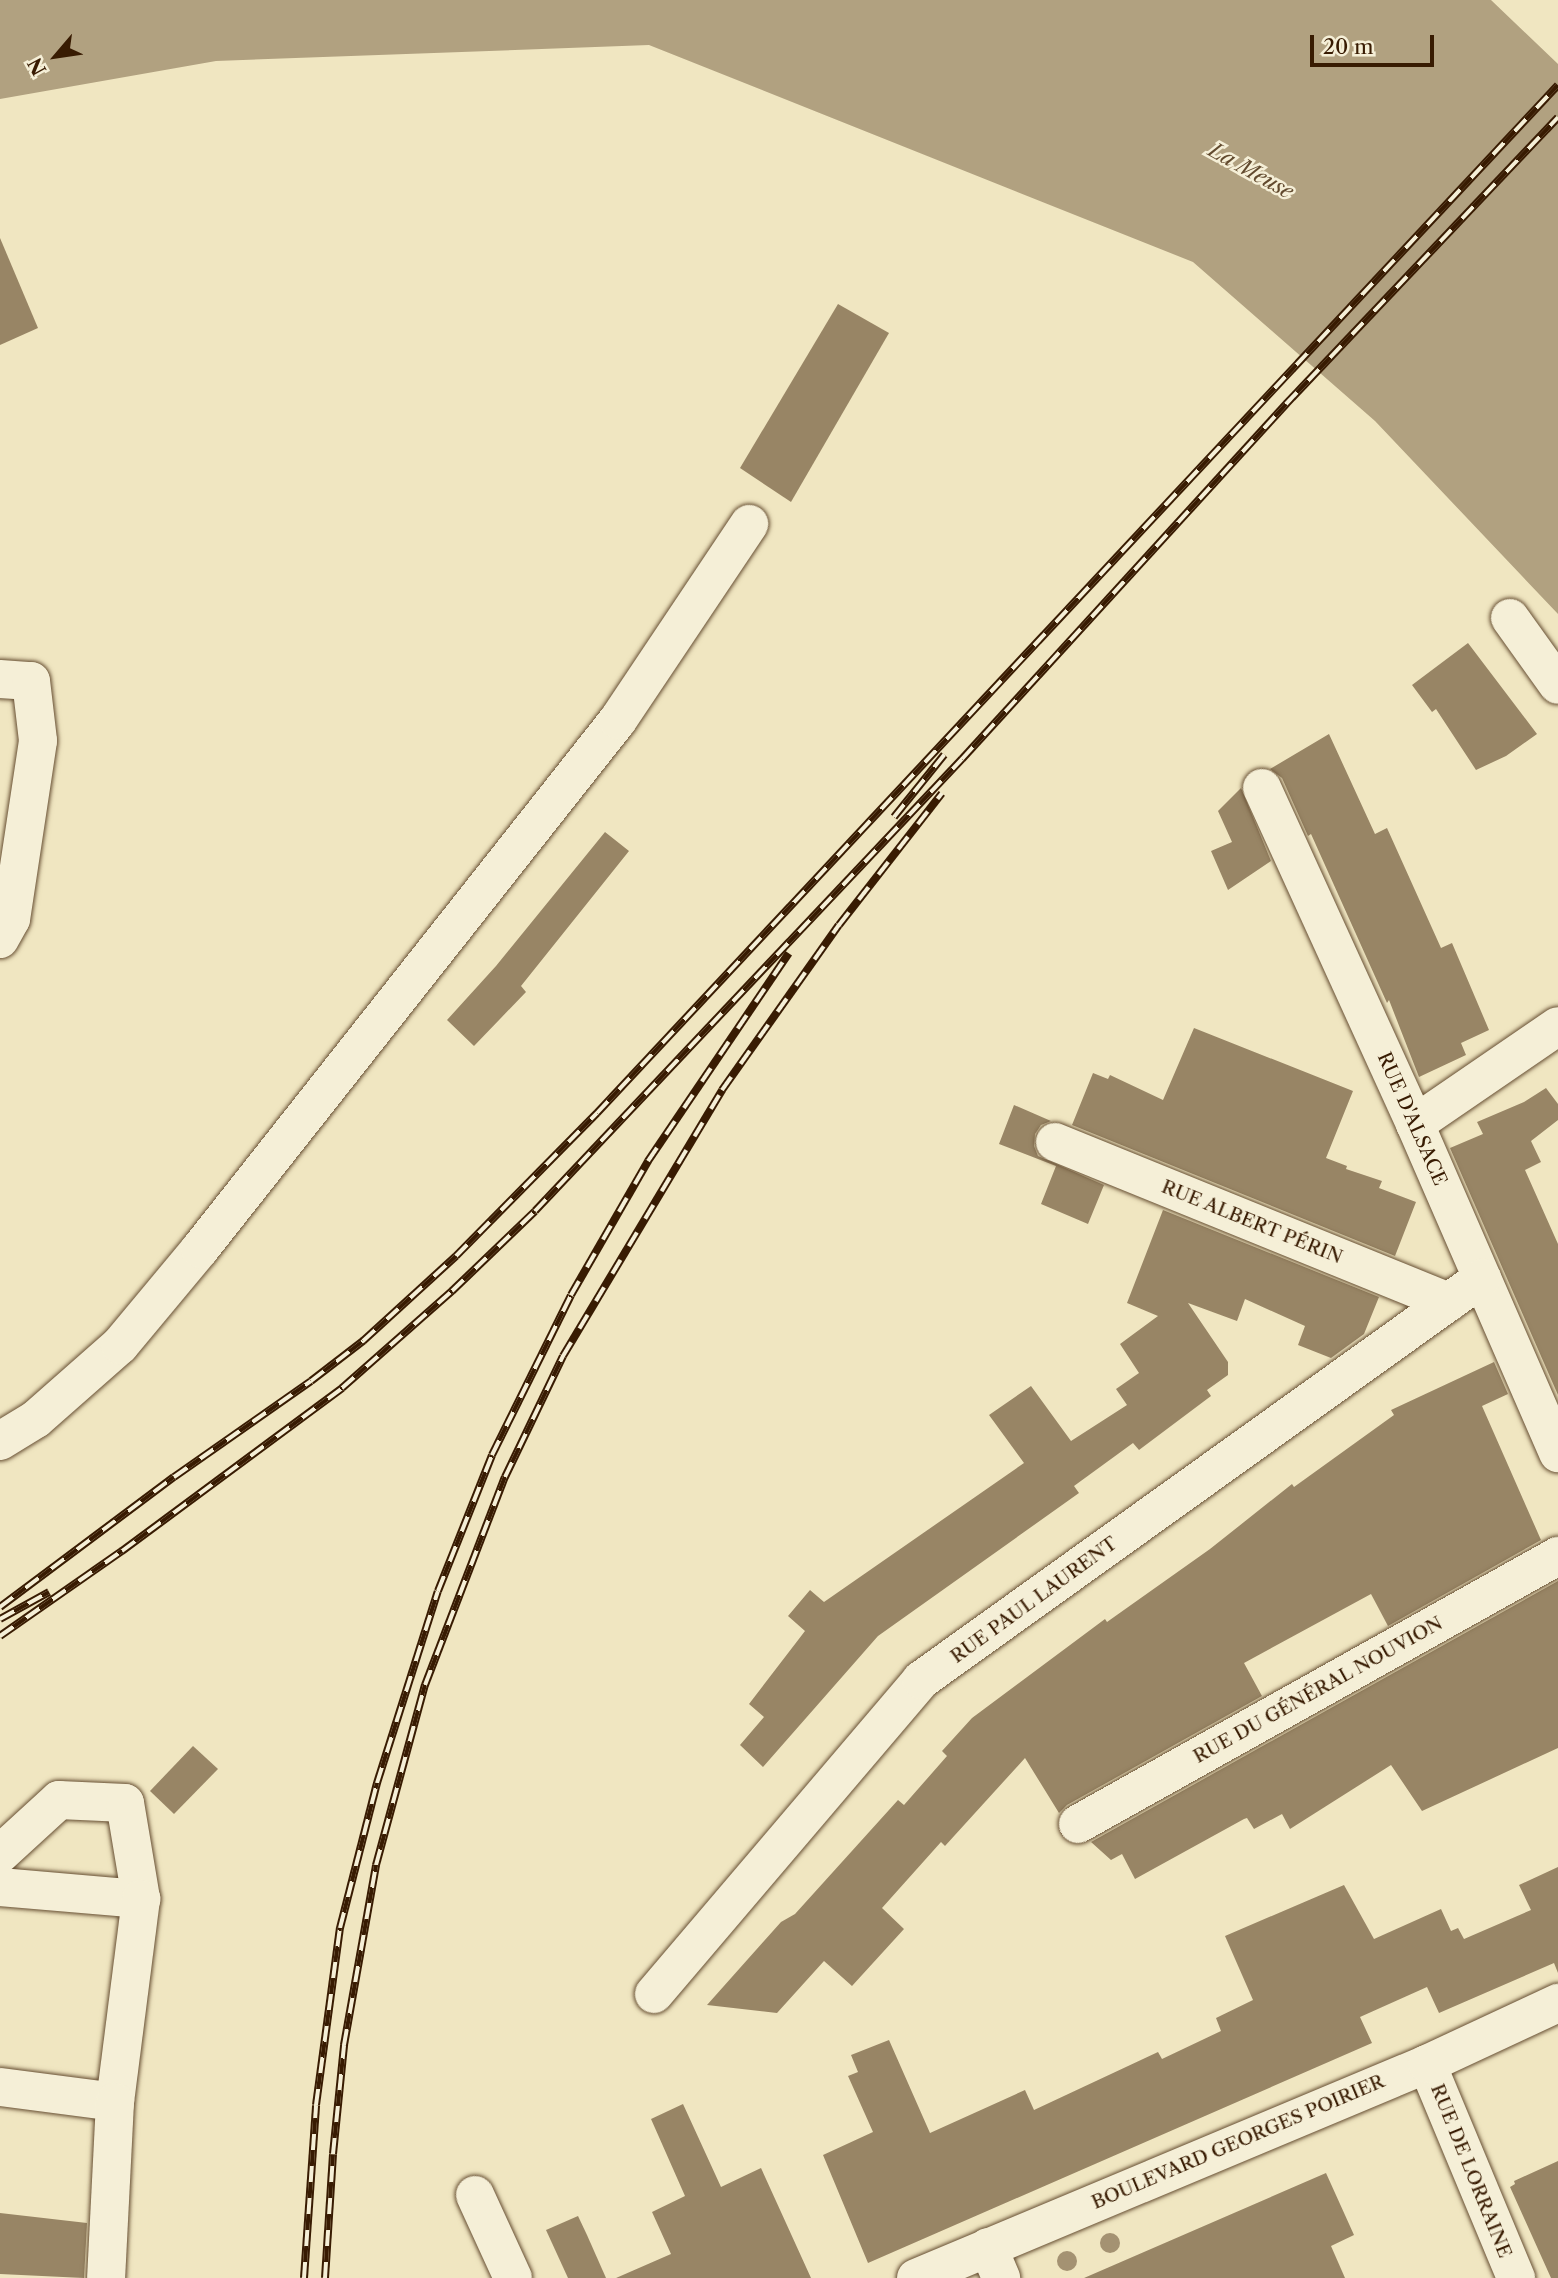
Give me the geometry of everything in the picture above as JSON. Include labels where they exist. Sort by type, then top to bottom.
[{"type":"street","points":[[0,1441],[36,1419],[120,1345],[200,1249],[618,720],[749,524]]},
{"type":"street","points":[[1510,618],[1558,685]]},
{"type":"street","points":[[0,679],[32,681],[38,741],[10,919],[0,939]]},
{"type":"street","name":"RUE D'ALSACE","points":[[1262,788],[1415,1124],[1558,1453]]},
{"type":"street","points":[[1415,1124],[1558,1026]]},
{"type":"street","name":"RUE ALBERT PÉRIN","points":[[1055,1142],[1449,1302]]},
{"type":"street","name":"RUE PAUL LAURENT","points":[[654,1994],[921,1680],[1482,1278]]},
{"type":"street","name":"RUE DU GÉNÉRAL NOUVION","points":[[1078,1824],[1558,1556]]},
{"type":"street","points":[[0,1854],[60,1800],[125,1803],[141,1899],[115,2102],[106,2278]]},
{"type":"street","points":[[0,1886],[141,1899]]},
{"type":"street","name":"BOULEVARD GEORGES POIRIER","points":[[916,2278],[995,2262],[1558,2003]]},
{"type":"street","name":"RUE DE LORRAINE","points":[[1427,2064],[1516,2278]]},
{"type":"street","points":[[0,2087],[115,2102]]},
{"type":"street","points":[[475,2195],[513,2278]]},
{"type":"water","name":"La Meuse","points":[[0,0],[1491,0],[1558,64],[1558,614],[1375,421],[1193,262],[649,45],[216,61],[0,99]]},
{"type":"building","points":[[0,238],[38,328],[0,345]]},
{"type":"building","points":[[838,304],[889,333],[791,502],[740,468]]},
{"type":"building","points":[[1468,643],[1537,734],[1506,756],[1476,770],[1436,709],[1432,712],[1412,685]]},
{"type":"building","points":[[1329,734],[1375,834],[1387,828],[1441,948],[1452,943],[1489,1030],[1461,1043],[1466,1055],[1419,1077],[1389,1000],[1387,1003],[1311,834],[1308,836],[1282,778],[1270,769]]},
{"type":"building","points":[[1241,788],[1271,861],[1228,890],[1211,851],[1232,842],[1218,811]]},
{"type":"building","points":[[605,832],[629,851],[521,986],[526,992],[474,1046],[447,1020],[496,966]]},
{"type":"building","points":[[1194,1028],[1353,1091],[1326,1158],[1347,1166],[1346,1169],[1382,1181],[1379,1188],[1416,1202],[1395,1256],[1072,1125],[1093,1073],[1108,1079],[1110,1075],[1163,1100]]},
{"type":"building","points":[[1546,1088],[1558,1104],[1558,1120],[1531,1141],[1541,1162],[1525,1170],[1558,1244],[1558,1395],[1450,1148],[1483,1134],[1477,1122],[1524,1102]]},
{"type":"building","points":[[1014,1105],[1051,1121],[1041,1125],[1035,1134],[1034,1146],[1038,1156],[1104,1185],[1088,1224],[1041,1204],[1056,1166],[999,1144]]},
{"type":"building","points":[[1163,1210],[1379,1297],[1364,1334],[1331,1358],[1298,1345],[1305,1326],[1245,1299],[1237,1321],[1188,1303],[1228,1362],[1228,1375],[1207,1390],[1211,1396],[1139,1450],[1133,1443],[1074,1486],[1079,1493],[878,1636],[763,1767],[740,1745],[764,1717],[749,1704],[805,1631],[788,1616],[810,1590],[824,1602],[1024,1463],[989,1415],[1031,1386],[1071,1441],[1127,1405],[1116,1389],[1139,1373],[1120,1344],[1158,1316],[1127,1303]]},
{"type":"building","points":[[1494,1362],[1508,1394],[1482,1406],[1541,1540],[1388,1626],[1371,1594],[1244,1663],[1262,1696],[1067,1805],[1059,1813],[1025,1758],[945,1846],[941,1842],[882,1908],[904,1929],[852,1986],[824,1961],[777,2013],[707,2005],[781,1922],[795,1914],[898,1800],[904,1805],[947,1756],[942,1751],[972,1718],[1105,1619],[1107,1622],[1210,1549],[1292,1484],[1294,1487],[1394,1415],[1391,1410]]},
{"type":"building","points":[[1558,1581],[1558,1748],[1422,1811],[1391,1765],[1290,1829],[1282,1814],[1254,1829],[1247,1818],[1135,1879],[1122,1854],[1111,1860],[1091,1842]]},
{"type":"building","points":[[193,1746],[218,1769],[174,1814],[150,1791]]},
{"type":"building","points":[[1558,1867],[1558,1973],[1554,1963],[1439,2013],[1427,1987],[1360,2017],[1372,2043],[868,2263],[823,2155],[873,2132],[848,2076],[858,2072],[851,2055],[889,2040],[930,2133],[1025,2090],[1034,2110],[1158,2052],[1162,2059],[1221,2031],[1216,2018],[1253,2000],[1225,1936],[1344,1885],[1374,1939],[1441,1909],[1451,1931],[1458,1928],[1464,1939],[1531,1910],[1519,1885]]},
{"type":"building","points":[[683,2104],[721,2187],[761,2168],[811,2278],[616,2278],[671,2254],[652,2212],[685,2196],[651,2119]]},
{"type":"building","points":[[1558,2161],[1558,2278],[1551,2278],[1510,2187],[1515,2184],[1514,2181]]},
{"type":"building","points":[[1326,2173],[1354,2235],[1331,2246],[1345,2278],[1084,2278]]},
{"type":"building","points":[[0,2213],[87,2223],[84,2278],[0,2274]]},
{"type":"building","points":[[578,2216],[606,2278],[568,2278],[546,2230]]},
{"type":"railway","points":[[0,1607],[363,1341],[456,1256],[597,1113],[1558,85]]},
{"type":"railway","points":[[0,1636],[122,1551],[342,1388],[452,1291],[535,1211],[962,759],[1286,404],[1558,117]]},
{"type":"railway","points":[[894,817],[944,755]]},
{"type":"railway","points":[[325,2278],[333,2154],[344,2045],[376,1865],[425,1685],[505,1477],[563,1356],[722,1090],[839,925],[942,793]]},
{"type":"railway","points":[[304,2278],[316,2105],[340,1928],[377,1783],[438,1591],[492,1455],[571,1295],[648,1161],[789,953]]},
{"type":"railway","points":[[0,1619],[49,1592]]}]
